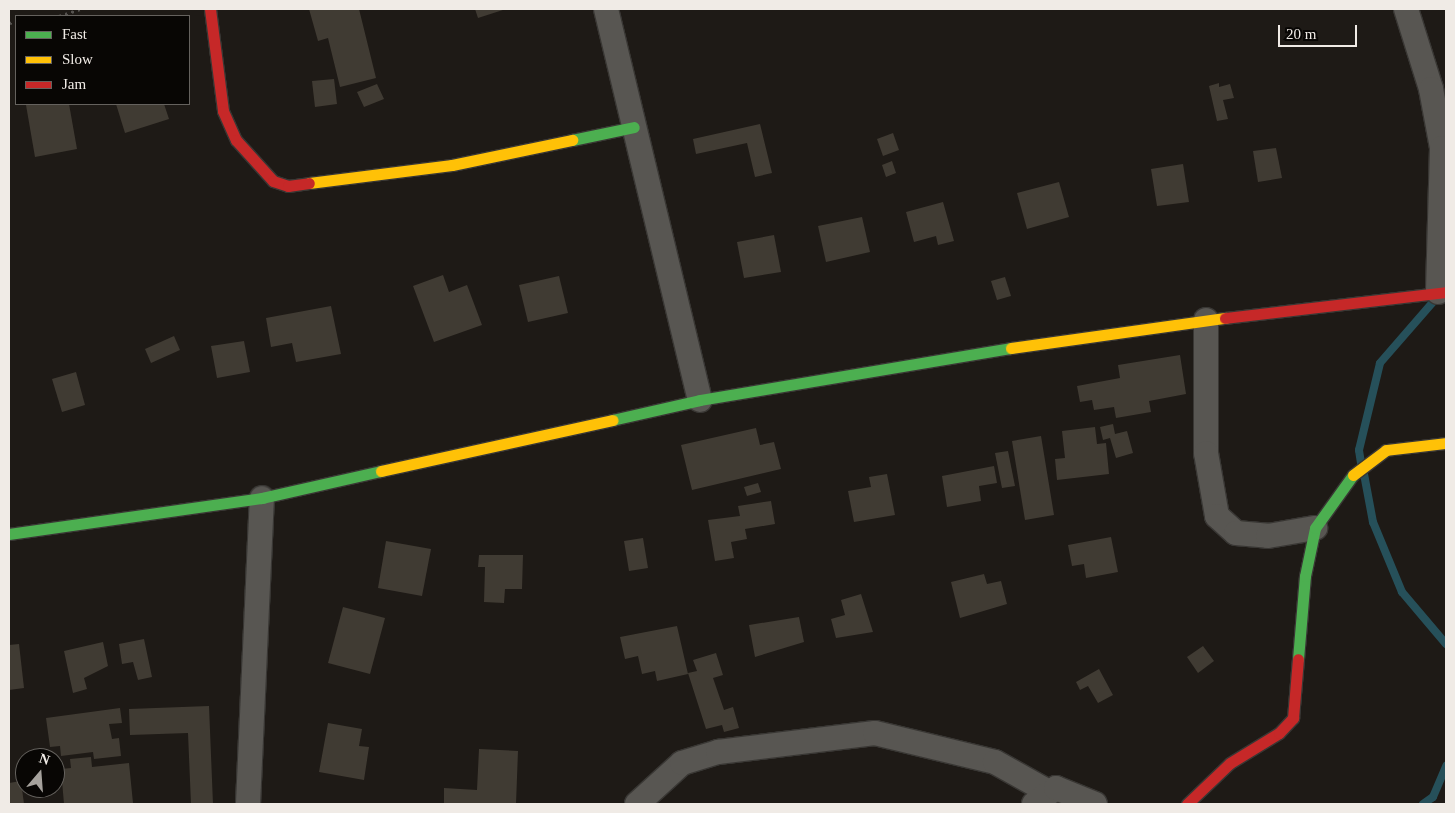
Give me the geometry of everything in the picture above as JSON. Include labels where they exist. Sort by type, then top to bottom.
[{"type":"street","points":[[210,9],[223,111],[233,133],[273,181],[288,186],[452,165],[634,127]]},
{"type":"street","points":[[606,9],[700,400]]},
{"type":"street","points":[[9,534],[262,498],[700,400],[912,363],[1206,320],[1436,292],[1442,148],[1431,89],[1406,9]]},
{"type":"street","points":[[1206,320],[1206,453],[1217,516],[1236,533],[1268,536],[1315,528]]},
{"type":"street","points":[[1187,804],[1230,763],[1278,733],[1293,718],[1298,632],[1315,528],[1352,476],[1386,450],[1446,443]]},
{"type":"street","points":[[248,804],[262,498]]},
{"type":"street","points":[[637,804],[682,763],[718,752],[875,733],[995,762],[1042,798],[1056,788],[1069,790],[1095,804]]},
{"type":"path","points":[[63,15],[81,9]]},
{"type":"building","points":[[309,9],[359,9],[376,78],[340,87],[328,38],[318,41]]},
{"type":"building","points":[[475,9],[506,9],[478,18]]},
{"type":"building","points":[[334,79],[337,104],[315,107],[312,81]]},
{"type":"building","points":[[1219,83],[1219,87],[1230,84],[1234,98],[1223,100],[1228,119],[1217,121],[1209,86]]},
{"type":"building","points":[[377,84],[384,99],[364,107],[357,92]]},
{"type":"building","points":[[26,105],[69,105],[77,149],[35,157]]},
{"type":"building","points":[[116,105],[164,105],[169,119],[125,133]]},
{"type":"building","points":[[760,124],[772,173],[755,177],[747,143],[696,154],[693,139]]},
{"type":"building","points":[[893,133],[899,150],[883,156],[877,139]]},
{"type":"building","points":[[1276,148],[1282,178],[1258,182],[1253,151]]},
{"type":"building","points":[[892,161],[896,173],[886,177],[882,165]]},
{"type":"building","points":[[1183,164],[1189,202],[1157,206],[1151,169]]},
{"type":"building","points":[[1059,182],[1069,217],[1027,229],[1017,193]]},
{"type":"building","points":[[943,202],[954,241],[938,245],[936,236],[914,242],[906,212]]},
{"type":"building","points":[[862,217],[870,252],[826,262],[818,226]]},
{"type":"building","points":[[774,235],[781,272],[744,278],[737,242]]},
{"type":"building","points":[[443,275],[449,292],[467,285],[482,325],[434,342],[413,286]]},
{"type":"building","points":[[559,276],[568,313],[528,322],[519,285]]},
{"type":"building","points":[[1005,277],[1011,296],[997,300],[991,281]]},
{"type":"building","points":[[331,306],[341,354],[296,362],[292,343],[271,347],[266,318]]},
{"type":"building","points":[[174,336],[180,350],[151,363],[145,349]]},
{"type":"building","points":[[244,341],[250,372],[217,378],[211,346]]},
{"type":"building","points":[[1180,355],[1186,394],[1149,401],[1151,412],[1116,418],[1114,407],[1094,410],[1092,400],[1080,402],[1077,386],[1120,378],[1118,365]]},
{"type":"building","points":[[76,372],[85,405],[62,412],[52,379]]},
{"type":"building","points":[[1113,424],[1115,434],[1127,431],[1133,453],[1116,458],[1110,438],[1103,440],[1100,427]]},
{"type":"building","points":[[1095,427],[1097,444],[1106,443],[1109,474],[1057,480],[1055,459],[1065,458],[1062,431]]},
{"type":"building","points":[[756,428],[760,445],[774,442],[781,469],[692,490],[681,445]]},
{"type":"building","points":[[1041,436],[1054,515],[1025,520],[1012,441]]},
{"type":"building","points":[[1008,451],[1015,486],[1002,488],[995,453]]},
{"type":"building","points":[[994,466],[997,483],[979,486],[981,501],[947,507],[942,476]]},
{"type":"building","points":[[887,474],[895,515],[854,522],[848,491],[871,487],[869,477]]},
{"type":"building","points":[[758,483],[761,492],[747,496],[744,487]]},
{"type":"building","points":[[771,501],[775,524],[745,529],[747,539],[731,542],[734,558],[715,561],[708,520],[740,516],[738,506]]},
{"type":"building","points":[[1111,537],[1118,572],[1086,578],[1084,564],[1072,566],[1068,545]]},
{"type":"building","points":[[643,538],[648,568],[629,571],[624,541]]},
{"type":"building","points":[[386,541],[431,549],[422,596],[378,588]]},
{"type":"building","points":[[479,555],[523,555],[522,589],[505,589],[504,603],[484,602],[485,567],[478,567]]},
{"type":"building","points":[[984,574],[987,584],[1001,581],[1007,604],[960,618],[951,582]]},
{"type":"building","points":[[861,594],[873,632],[836,638],[831,619],[845,615],[841,600]]},
{"type":"building","points":[[343,607],[385,618],[370,674],[328,663]]},
{"type":"building","points":[[799,617],[804,642],[755,657],[749,625]]},
{"type":"building","points":[[677,626],[688,674],[657,681],[655,671],[642,674],[638,656],[625,659],[620,637]]},
{"type":"building","points":[[144,639],[152,677],[138,680],[133,662],[122,664],[119,644]]},
{"type":"building","points":[[103,642],[108,666],[84,678],[87,689],[73,693],[64,651]]},
{"type":"building","points":[[19,644],[24,688],[9,690],[9,645]]},
{"type":"building","points":[[1203,646],[1214,661],[1198,673],[1187,657]]},
{"type":"building","points":[[716,653],[723,675],[713,678],[724,710],[733,707],[739,728],[724,732],[722,725],[706,729],[688,673],[697,671],[693,660]]},
{"type":"building","points":[[1099,669],[1113,695],[1098,703],[1088,686],[1080,690],[1076,682]]},
{"type":"building","points":[[209,706],[213,804],[191,804],[188,733],[130,735],[129,709]]},
{"type":"building","points":[[120,708],[122,723],[109,724],[112,739],[119,738],[121,756],[94,759],[93,752],[65,756],[65,748],[60,748],[60,746],[50,747],[46,718]]},
{"type":"building","points":[[328,723],[362,729],[359,746],[369,747],[364,780],[319,772]]},
{"type":"building","points":[[479,749],[518,751],[516,804],[444,804],[444,788],[477,790]]},
{"type":"building","points":[[91,757],[92,767],[129,763],[133,803],[64,804],[65,769],[71,768],[70,759]]},
{"type":"building","points":[[15,782],[15,798],[23,798],[24,804],[9,804],[9,783]]},
{"type":"waterway","points":[[1361,463],[1359,450],[1380,363],[1433,302]]},
{"type":"waterway","points":[[1364,474],[1373,522],[1402,592],[1446,644]]},
{"type":"waterway","points":[[1423,804],[1433,797],[1446,766]]},
{"type":"traffic: fast","points":[[572,140],[634,127]]},
{"type":"traffic: fast","points":[[612,420],[700,400],[1011,348]]},
{"type":"traffic: fast","points":[[9,534],[262,498],[381,471]]},
{"type":"traffic: fast","points":[[1298,659],[1305,576],[1315,528],[1353,475]]},
{"type":"traffic: slow","points":[[309,183],[452,165],[572,140]]},
{"type":"traffic: slow","points":[[1011,348],[1225,318]]},
{"type":"traffic: slow","points":[[381,471],[612,420]]},
{"type":"traffic: slow","points":[[1353,475],[1386,450],[1446,443]]},
{"type":"traffic: jam","points":[[210,9],[223,111],[236,140],[273,181],[288,186],[309,183]]},
{"type":"traffic: jam","points":[[1225,318],[1446,292]]},
{"type":"traffic: jam","points":[[1187,804],[1230,763],[1279,733],[1293,718],[1298,659]]}]
